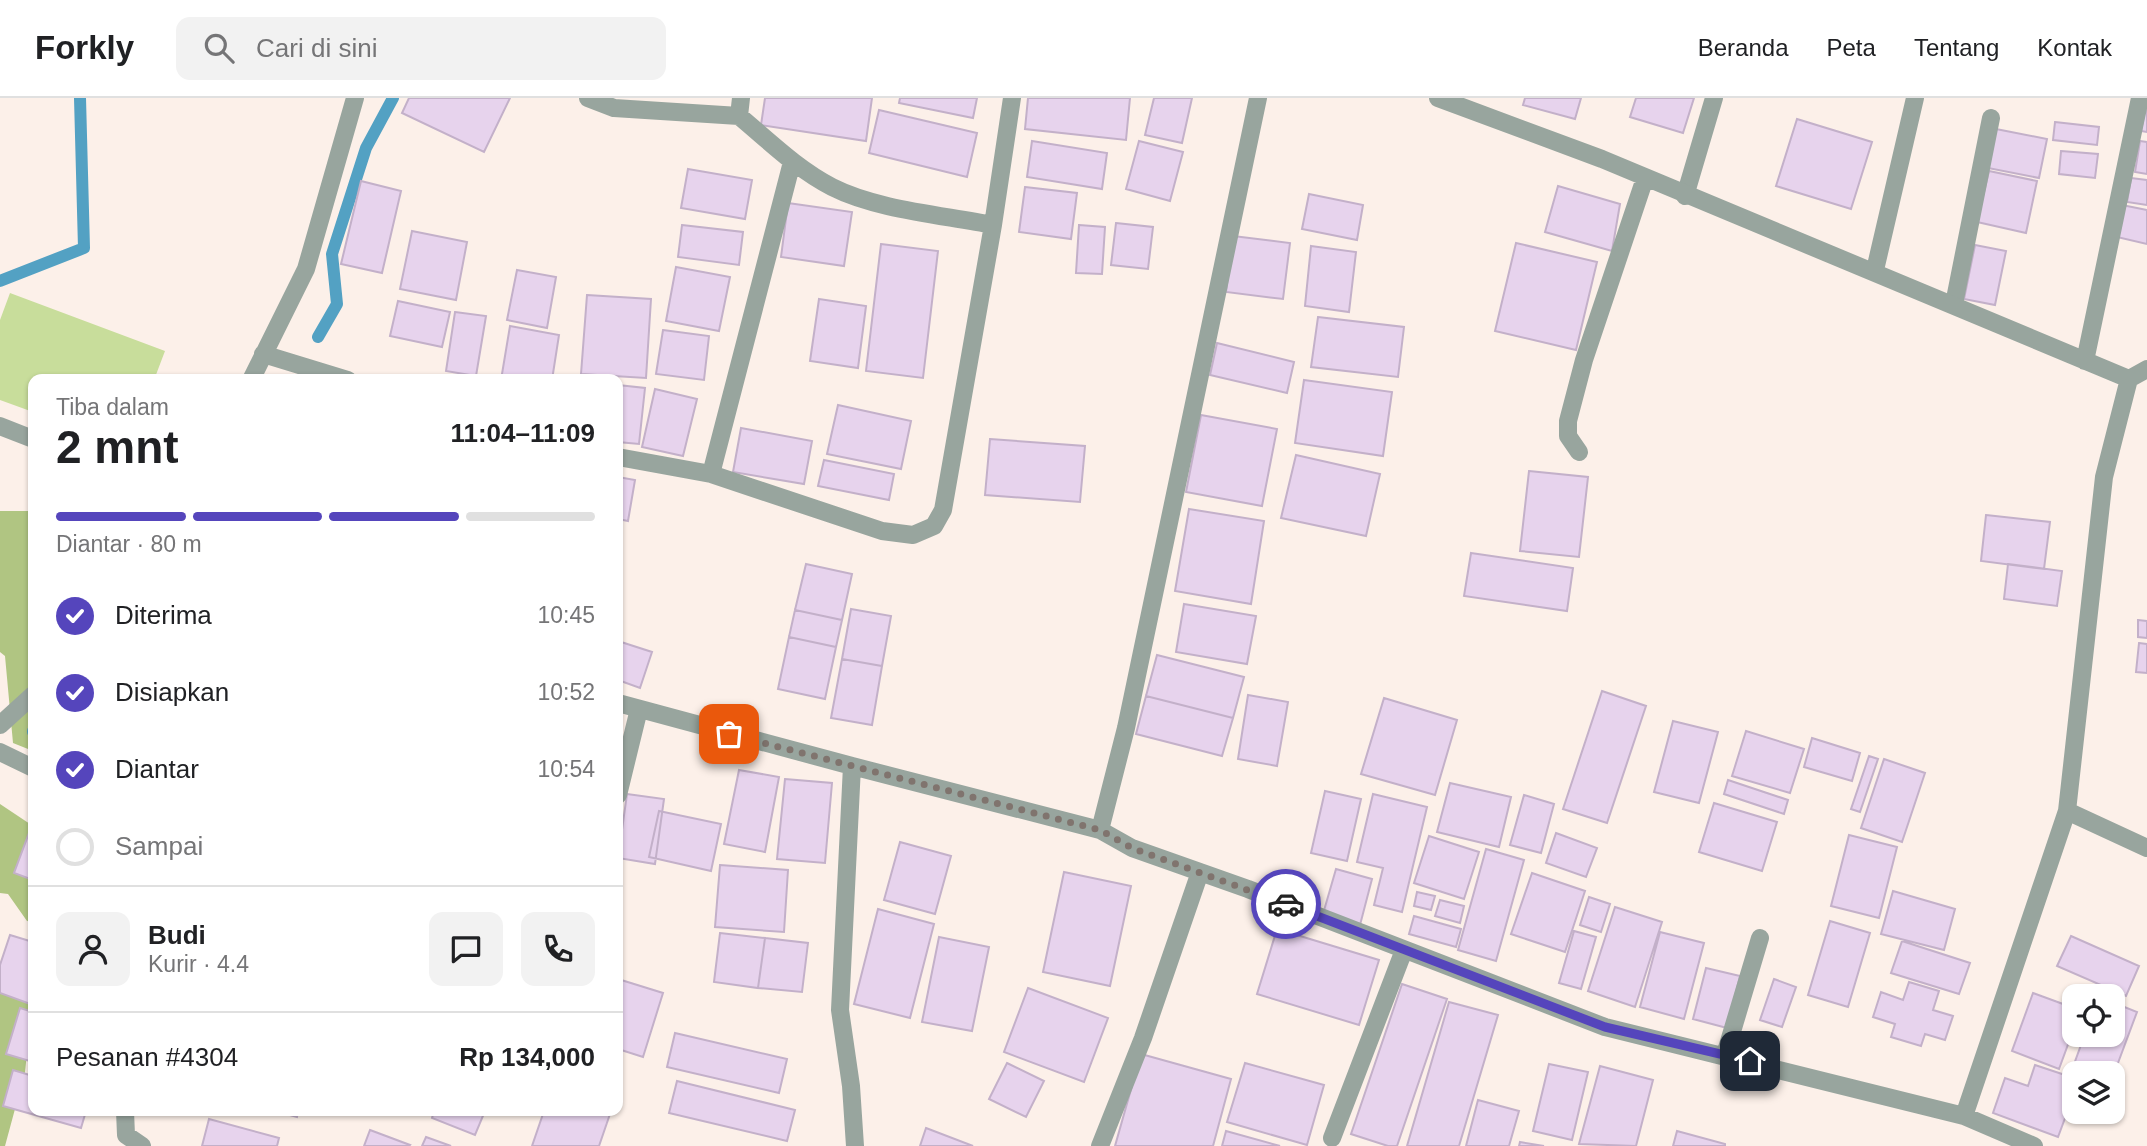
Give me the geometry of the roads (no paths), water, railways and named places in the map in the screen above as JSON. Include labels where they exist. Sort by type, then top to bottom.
[{"type":"street","points":[[254,374],[306,269],[332,170],[355,98]]},
{"type":"street","points":[[588,98],[614,108],[740,107],[792,162],[833,187],[863,199],[993,225]]},
{"type":"street","points":[[623,458],[711,474],[882,531],[913,535],[934,526],[943,510],[993,225],[1012,98]]},
{"type":"street","points":[[1100,830],[1126,728],[1258,98]]},
{"type":"street","points":[[1438,98],[1493,116],[1685,196],[1875,270],[2129,379],[2147,370]]},
{"type":"street","points":[[1685,196],[1714,98]]},
{"type":"street","points":[[1875,270],[1915,98]]},
{"type":"street","points":[[2085,361],[2140,98]]},
{"type":"street","points":[[1954,304],[1991,118]]},
{"type":"street","points":[[711,474],[792,162]]},
{"type":"street","points":[[1579,452],[1568,436],[1568,421],[1584,360],[1645,178]]},
{"type":"street","points":[[263,355],[328,374]]},
{"type":"street","points":[[1964,1115],[2067,811],[2104,477],[2129,379]]},
{"type":"street","points":[[0,426],[28,437]]},
{"type":"street","points":[[0,725],[28,700]]},
{"type":"street","points":[[623,704],[1100,830],[1132,848],[1605,1027],[1964,1115],[2034,1146]]},
{"type":"street","points":[[623,775],[639,709]]},
{"type":"street","points":[[0,752],[28,766]]},
{"type":"street","points":[[852,766],[840,1010],[851,1086],[855,1146]]},
{"type":"street","points":[[2067,811],[2147,848]]},
{"type":"street","points":[[1100,1146],[1143,1038],[1200,872]]},
{"type":"street","points":[[1725,1055],[1760,938]]},
{"type":"street","points":[[1332,1138],[1404,950]]},
{"type":"street","points":[[125,1116],[126,1135],[142,1146]]},
{"type":"waterway","points":[[0,281],[84,248],[80,98]]},
{"type":"waterway","points":[[318,337],[337,304],[332,254],[366,148],[393,98]]}]
